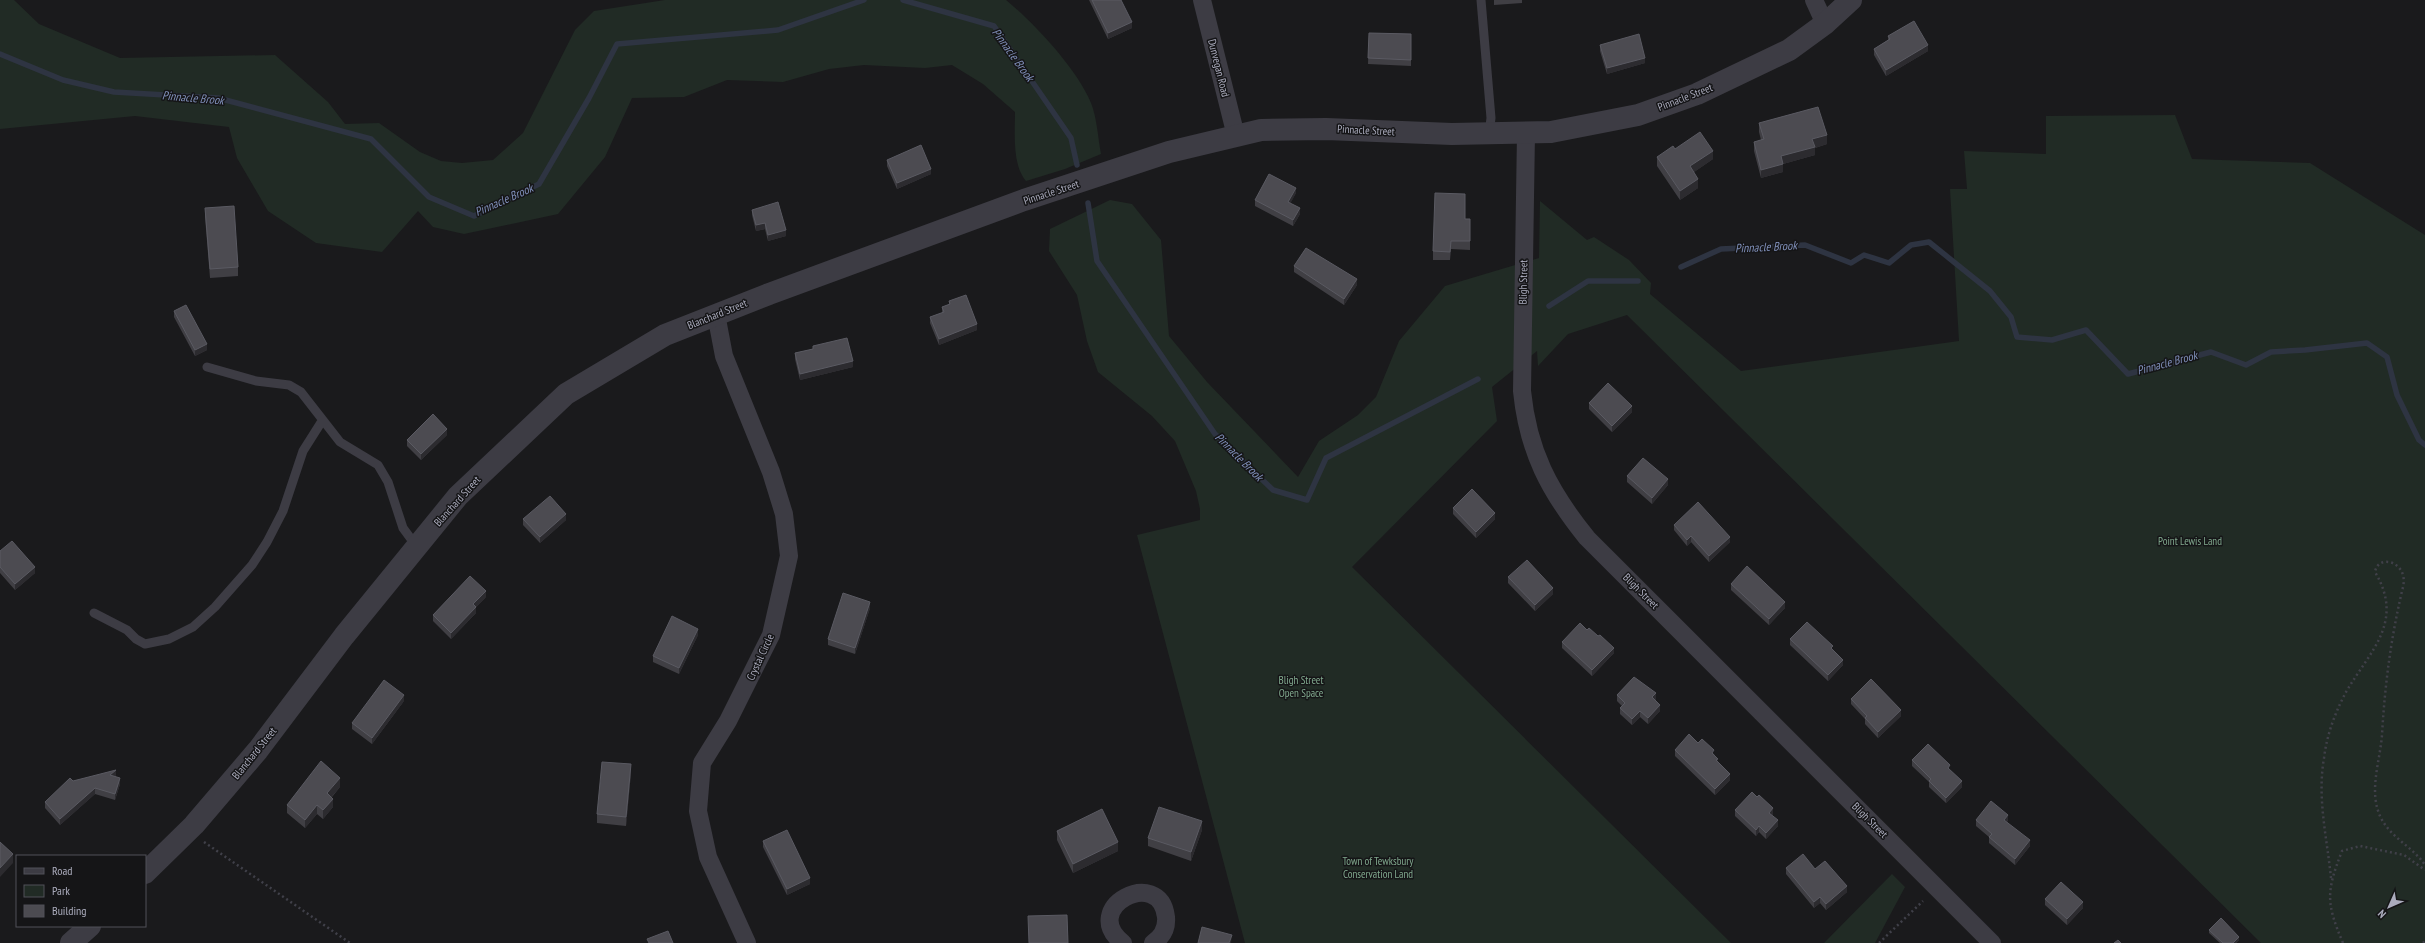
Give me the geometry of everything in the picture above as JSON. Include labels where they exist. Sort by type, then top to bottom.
[{"type":"street","name":"Dunvegan Road","points":[[1202,0],[1236,136]]},
{"type":"street","points":[[1814,0],[1825,24]]},
{"type":"street","name":"Pinnacle Street","points":[[870,258],[1024,200],[1169,152],[1261,130],[1326,129],[1452,134],[1551,132],[1638,114],[1697,94],[1789,50],[1825,24],[1851,0]]},
{"type":"street","name":"Bligh Street","points":[[1526,133],[1522,391],[1525,418],[1533,450],[1547,482],[1566,511],[1587,538],[1992,943]]},
{"type":"street","name":"Blanchard Street","points":[[146,872],[188,831],[258,750],[344,636],[458,496],[566,394],[665,335],[716,314],[870,258]]},
{"type":"street","name":"Crystal Circle","points":[[716,314],[724,356],[771,472],[784,514],[789,556],[771,636],[728,721],[702,763],[698,811],[708,857],[747,943]]},
{"type":"street","points":[[1123,943],[1112,929],[1112,912],[1121,898],[1137,892],[1153,896],[1165,913],[1164,930],[1153,943]]},
{"type":"street","points":[[71,943],[89,927]]},
{"type":"lane","points":[[1481,0],[1491,118],[1490,134]]},
{"type":"lane","points":[[207,367],[256,381],[289,385],[300,392],[340,442],[378,465],[388,482],[403,528],[417,547]]},
{"type":"lane","points":[[94,613],[127,630],[136,639],[145,644],[169,639],[193,627],[215,607],[252,565],[267,542],[283,511],[303,451],[322,421]]},
{"type":"path","points":[[2342,943],[2333,921],[2328,899],[2331,878],[2325,820],[2320,801],[2324,757],[2335,714],[2353,681],[2380,639],[2386,625],[2386,598],[2376,572],[2380,564],[2386,562],[2397,564],[2401,570],[2403,585],[2397,608],[2385,680],[2382,736],[2376,778],[2376,806],[2390,830],[2425,865]]},
{"type":"path","points":[[188,831],[350,943]]},
{"type":"path","points":[[2331,878],[2342,851],[2360,846],[2404,855],[2425,870]]},
{"type":"path","points":[[1879,943],[1923,901]]},
{"type":"green space","points":[[0,0],[14,0],[39,24],[120,58],[275,55],[328,102],[345,124],[379,123],[420,152],[441,161],[462,163],[493,160],[523,133],[575,30],[594,11],[665,0],[1006,0],[1054,47],[1076,76],[1091,103],[1095,115],[1101,154],[1065,169],[1026,181],[1018,166],[1016,158],[1015,112],[983,84],[952,65],[925,68],[864,65],[829,69],[783,82],[727,80],[684,97],[632,98],[605,157],[558,214],[464,234],[433,227],[418,211],[382,252],[316,243],[268,211],[237,158],[229,127],[135,116],[0,129]]},
{"type":"green space","points":[[2175,115],[2192,159],[2310,163],[2425,235],[2425,943],[2261,943],[1627,315],[1568,334],[1538,366],[1537,351],[1492,387],[1497,421],[1352,567],[1731,943],[1245,943],[1137,535],[1200,520],[1200,509],[1196,491],[1175,441],[1152,416],[1098,372],[1087,341],[1077,295],[1049,251],[1050,229],[1110,200],[1132,204],[1161,240],[1169,336],[1207,382],[1298,477],[1319,441],[1358,415],[1376,397],[1399,341],[1445,286],[1539,258],[1540,201],[1587,240],[1594,237],[1629,260],[1651,283],[1650,294],[1741,371],[1959,341],[1950,189],[1967,189],[1964,151],[2046,154],[2046,116]]},
{"type":"green space","points":[[1892,874],[1905,887],[1875,943],[1824,943]]},
{"type":"building","points":[[1092,0],[1121,0],[1132,22],[1108,33]]},
{"type":"building","points":[[1914,21],[1928,45],[1886,70],[1874,49],[1890,39],[1888,36]]},
{"type":"building","points":[[1369,33],[1411,34],[1411,60],[1368,58]]},
{"type":"building","points":[[1639,34],[1645,58],[1607,68],[1600,45]]},
{"type":"building","points":[[1818,107],[1827,135],[1812,139],[1815,147],[1781,156],[1783,164],[1761,170],[1754,142],[1764,139],[1759,123]]},
{"type":"building","points":[[1700,132],[1713,151],[1690,166],[1698,179],[1680,191],[1657,157],[1673,146],[1675,149]]},
{"type":"building","points":[[921,145],[931,169],[897,183],[887,160]]},
{"type":"building","points":[[1269,174],[1296,188],[1288,202],[1300,208],[1293,220],[1255,200]]},
{"type":"building","points":[[1435,193],[1465,194],[1465,219],[1470,219],[1470,241],[1451,241],[1450,252],[1433,251]]},
{"type":"building","points":[[778,202],[786,230],[768,235],[765,223],[756,225],[752,210]]},
{"type":"building","points":[[234,206],[238,267],[210,269],[205,208]]},
{"type":"building","points":[[1306,248],[1357,279],[1344,299],[1294,266]]},
{"type":"building","points":[[966,295],[977,324],[939,339],[930,317],[944,312],[942,307],[950,304],[949,301]]},
{"type":"building","points":[[186,305],[207,344],[195,350],[174,311]]},
{"type":"building","points":[[847,338],[853,361],[800,374],[795,353],[813,349],[813,346]]},
{"type":"building","points":[[1608,383],[1632,406],[1612,426],[1589,403]]},
{"type":"building","points":[[433,414],[447,429],[421,454],[407,440]]},
{"type":"building","points":[[1643,458],[1668,479],[1652,498],[1627,476]]},
{"type":"building","points":[[1472,489],[1495,513],[1476,532],[1453,508]]},
{"type":"building","points":[[550,496],[566,514],[540,537],[523,519]]},
{"type":"building","points":[[1698,502],[1730,537],[1709,556],[1691,536],[1687,540],[1674,525]]},
{"type":"building","points":[[12,541],[35,567],[15,584],[0,567],[0,551]]},
{"type":"building","points":[[1527,560],[1553,588],[1535,605],[1508,577]]},
{"type":"building","points":[[1747,566],[1785,602],[1769,619],[1731,584]]},
{"type":"building","points":[[470,576],[486,591],[473,604],[476,607],[451,633],[433,615]]},
{"type":"building","points":[[843,593],[870,602],[855,648],[828,639]]},
{"type":"building","points":[[672,616],[698,629],[679,668],[653,656]]},
{"type":"building","points":[[1807,622],[1833,646],[1831,648],[1843,660],[1828,675],[1790,639]]},
{"type":"building","points":[[1580,623],[1587,630],[1589,628],[1598,636],[1600,635],[1614,648],[1592,670],[1562,642]]},
{"type":"building","points":[[1634,677],[1656,693],[1652,697],[1660,705],[1648,718],[1640,711],[1632,719],[1620,708],[1625,703],[1617,695]]},
{"type":"building","points":[[1871,679],[1901,710],[1878,732],[1865,718],[1867,716],[1851,699]]},
{"type":"building","points":[[384,680],[404,695],[372,738],[352,723]]},
{"type":"building","points":[[1689,734],[1698,743],[1702,739],[1714,750],[1712,753],[1718,759],[1716,760],[1730,774],[1715,789],[1675,750]]},
{"type":"building","points":[[1928,744],[1950,765],[1948,768],[1962,781],[1946,798],[1929,781],[1931,779],[1912,760]]},
{"type":"building","points":[[321,761],[340,778],[327,793],[333,799],[323,810],[317,805],[305,820],[287,805]]},
{"type":"building","points":[[602,762],[631,764],[626,817],[597,814]]},
{"type":"building","points":[[116,770],[110,775],[120,778],[115,794],[95,788],[60,819],[45,802],[70,778],[73,781]]},
{"type":"building","points":[[1752,792],[1757,797],[1759,795],[1773,808],[1769,813],[1778,820],[1766,833],[1759,826],[1756,830],[1735,810]]},
{"type":"building","points":[[1991,801],[2008,815],[2004,820],[2030,840],[2015,859],[1989,837],[1992,834],[1976,820]]},
{"type":"building","points":[[1159,807],[1202,821],[1191,852],[1148,838]]},
{"type":"building","points":[[1102,809],[1118,842],[1073,864],[1057,831]]},
{"type":"building","points":[[787,830],[810,878],[787,889],[763,841]]},
{"type":"building","points":[[0,842],[13,854],[0,868]]},
{"type":"building","points":[[1803,854],[1815,869],[1825,861],[1847,886],[1826,904],[1820,897],[1814,902],[1786,868]]},
{"type":"building","points":[[2061,882],[2083,902],[2067,919],[2045,899]]},
{"type":"building","points":[[1067,915],[1068,943],[1029,943],[1028,916]]},
{"type":"building","points":[[2221,918],[2239,937],[2233,943],[2223,943],[2209,930]]},
{"type":"building","points":[[1202,927],[1232,935],[1229,943],[1198,943]]},
{"type":"building","points":[[668,931],[673,943],[649,943],[647,939]]},
{"type":"building","points":[[2118,940],[2121,943],[2114,943]]},
{"type":"waterway","name":"Pinnacle Brook","points":[[0,54],[63,80],[114,92],[218,98],[371,139],[429,197],[474,216],[539,184],[589,98],[617,44],[778,30],[864,0]]},
{"type":"waterway","name":"Pinnacle Brook","points":[[903,0],[994,26],[1071,138],[1077,165]]},
{"type":"waterway","name":"Pinnacle Brook","points":[[1088,203],[1097,261],[1215,434],[1273,490],[1307,500],[1326,458],[1478,379]]},
{"type":"waterway","name":"Pinnacle Brook","points":[[1681,267],[1721,249],[1805,245],[1851,263],[1864,255],[1889,263],[1911,245],[1929,242],[1990,291],[2011,317],[2017,337],[2052,340],[2086,330],[2128,374],[2211,352],[2246,365],[2271,352],[2367,343],[2387,357],[2397,395],[2419,440],[2425,445]]},
{"type":"waterway","name":"Pinnacle Brook","points":[[1549,306],[1588,281],[1638,281]]},
{"type":"park label","name":"Point Lewis Land","points":[[2190,541]]},
{"type":"park label","name":"Bligh Street Open Space","points":[[1301,686]]},
{"type":"park label","name":"Town of Tewksbury Conservation Land","points":[[1378,867]]}]
